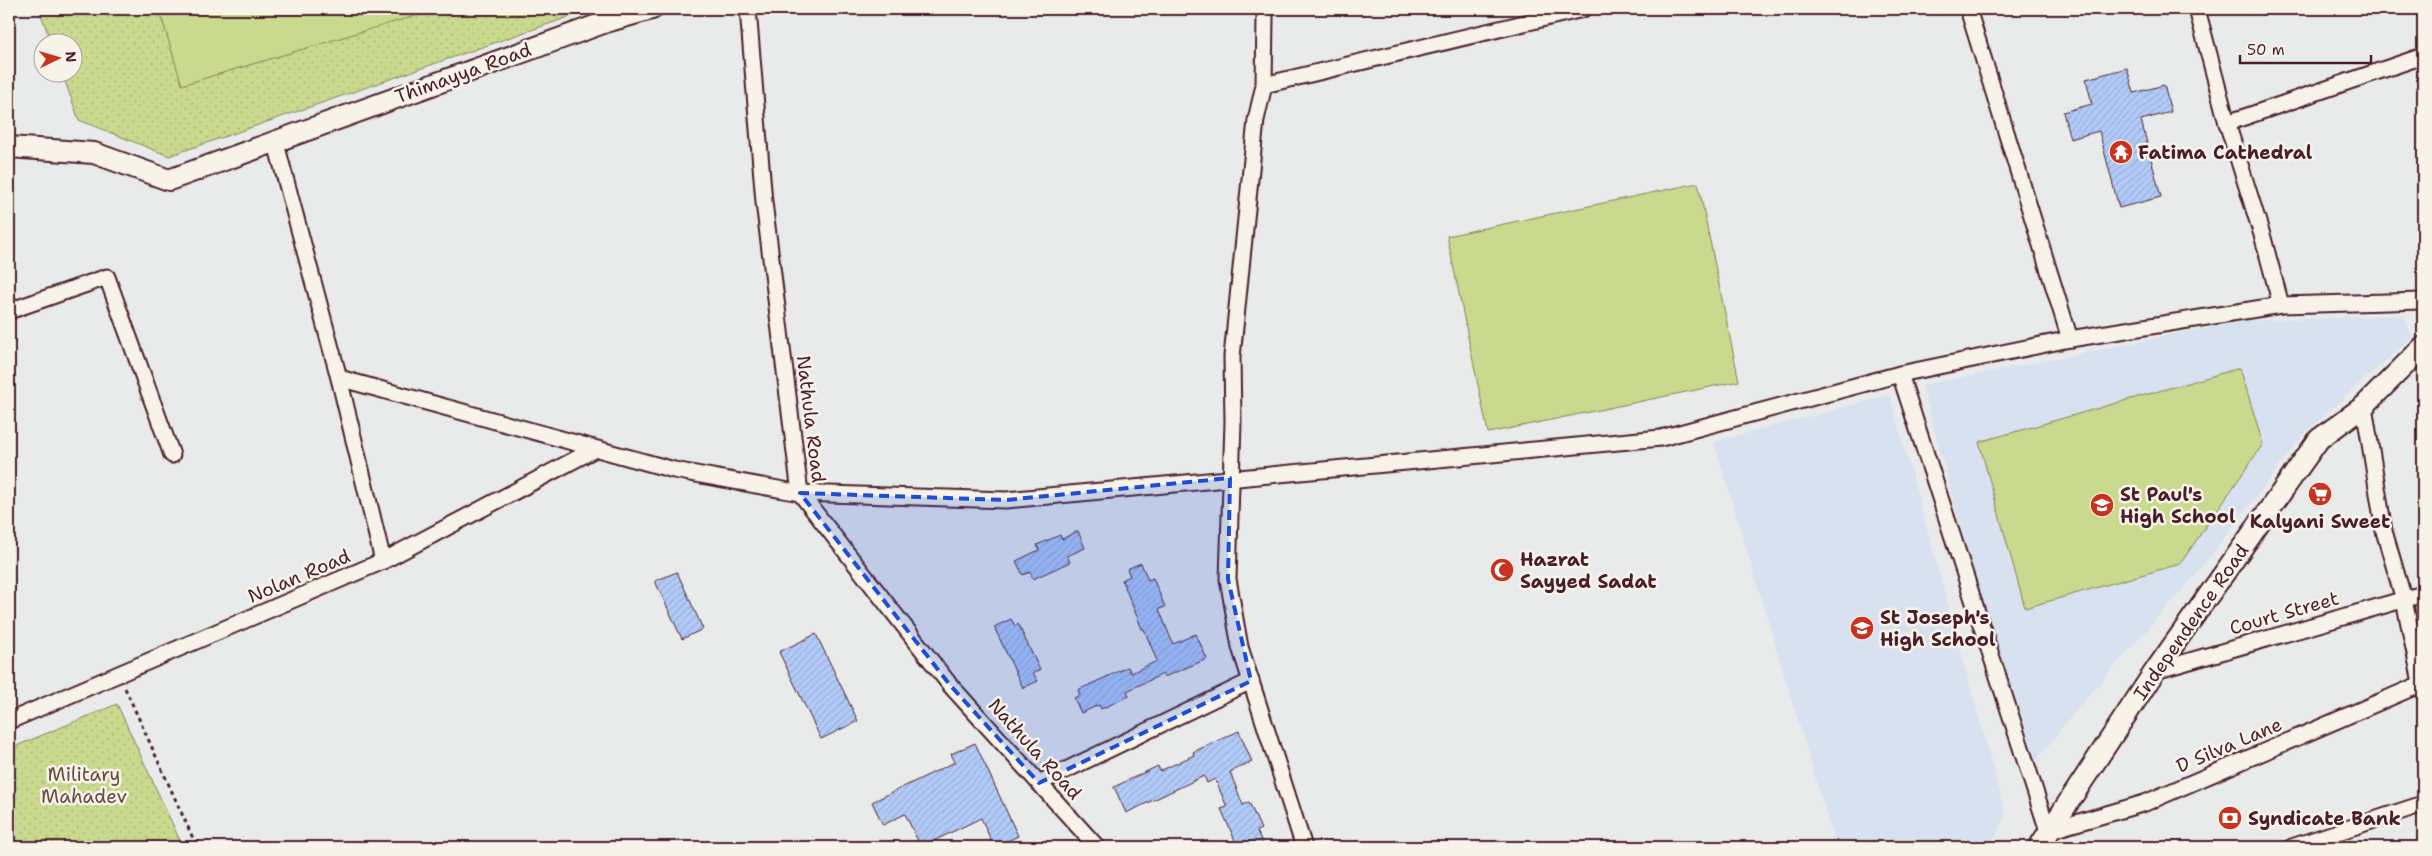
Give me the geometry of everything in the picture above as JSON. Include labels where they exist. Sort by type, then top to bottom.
[{"type":"street","name":"Thimayya Road","points":[[9,147],[94,153],[169,180],[604,16],[652,9]]},
{"type":"street","name":"Nathula Road","points":[[748,9],[764,202],[800,493],[950,685],[1097,847]]},
{"type":"street","points":[[1262,9],[1264,16],[1264,85],[1256,120],[1232,357],[1233,422],[1228,579],[1240,647],[1304,847]]},
{"type":"street","points":[[1264,85],[1583,9]]},
{"type":"street","points":[[1968,9],[2070,339]]},
{"type":"street","points":[[2197,9],[2227,123],[2263,238],[2281,304]]},
{"type":"street","points":[[2227,123],[2423,56]]},
{"type":"street","points":[[275,140],[339,378],[383,561]]},
{"type":"street","points":[[9,311],[107,277],[172,455]]},
{"type":"street","points":[[339,378],[674,470],[800,493],[1006,500],[1661,438],[1900,374],[2070,339],[2281,304],[2423,301]]},
{"type":"street","name":"Independence Road","points":[[2044,839],[2155,671],[2319,440],[2364,406],[2423,347]]},
{"type":"street","points":[[1900,374],[2044,839]]},
{"type":"street","points":[[2364,406],[2384,531],[2404,600],[2422,689]]},
{"type":"street","name":"Nolan Road","points":[[9,721],[383,561],[595,449]]},
{"type":"street","name":"Court Street","points":[[2155,671],[2423,594]]},
{"type":"street","points":[[1039,783],[1251,681]]},
{"type":"street","name":"D Silva Lane","points":[[2044,839],[2146,803],[2422,689]]},
{"type":"street","points":[[2292,847],[2423,804]]},
{"type":"path","points":[[118,674],[198,847]]},
{"type":"highlighted area","points":[[1230,478],[1228,579],[1251,681],[1039,783],[950,685],[800,493],[1006,500]]},
{"type":"shaded area","name":"St Paul's High School","points":[[2404,315],[2412,337],[2305,433],[2194,577],[2083,702],[2027,772],[1922,385],[2242,321]]},
{"type":"shaded area","name":"St Joseph's High School","points":[[1890,395],[2006,815],[1990,847],[1836,847],[1714,442]]},
{"type":"green space","points":[[39,9],[586,9],[586,11],[169,156],[79,120],[65,82],[82,82],[82,32],[47,32]]},
{"type":"green space","points":[[159,9],[438,9],[182,85]]},
{"type":"green space","points":[[1698,183],[1739,381],[1488,433],[1447,236]]},
{"type":"green space","points":[[2240,368],[2263,444],[2180,564],[2025,608],[1979,442]]},
{"type":"green space","name":"Military Mahadev","points":[[117,704],[183,847],[9,847],[9,749]]},
{"type":"building","points":[[2127,68],[2134,93],[2164,85],[2171,112],[2141,120],[2161,197],[2119,208],[2099,131],[2070,139],[2063,112],[2092,104],[2086,79]]},
{"type":"building","points":[[1078,531],[1085,548],[1067,556],[1070,562],[1033,579],[1030,572],[1023,575],[1016,561],[1039,550],[1037,545],[1060,535],[1062,539]]},
{"type":"building","points":[[1141,563],[1148,580],[1153,578],[1165,607],[1159,609],[1173,644],[1196,634],[1207,659],[1164,677],[1163,674],[1127,691],[1129,696],[1101,709],[1099,705],[1081,713],[1074,698],[1080,695],[1078,690],[1128,667],[1131,673],[1157,661],[1122,580],[1130,576],[1127,569]]},
{"type":"building","points":[[677,572],[703,629],[682,639],[655,581]]},
{"type":"building","points":[[1011,619],[1015,626],[1018,624],[1040,670],[1033,673],[1038,681],[1023,688],[994,627]]},
{"type":"building","points":[[816,634],[858,721],[821,739],[779,652]]},
{"type":"building","points":[[1239,731],[1252,762],[1230,772],[1243,805],[1249,802],[1261,829],[1257,831],[1264,847],[1238,847],[1221,809],[1227,807],[1215,779],[1207,783],[1204,776],[1126,813],[1114,787],[1158,766],[1160,771],[1194,755],[1193,752]]},
{"type":"building","points":[[975,743],[1018,836],[994,847],[981,818],[921,847],[905,814],[883,825],[872,802],[955,762],[951,754]]},
{"type":"place","name":"Fatima Cathedral","points":[[2121,152]]},
{"type":"place","name":"Kalyani Sweet","points":[[2320,494]]},
{"type":"place","name":"St Paul's High School","points":[[2102,505]]},
{"type":"place","name":"Hazrat Sayyed Sadat","points":[[1502,570]]},
{"type":"place","name":"St Joseph's High School","points":[[1862,628]]},
{"type":"place","name":"Syndicate Bank","points":[[2230,818]]}]
